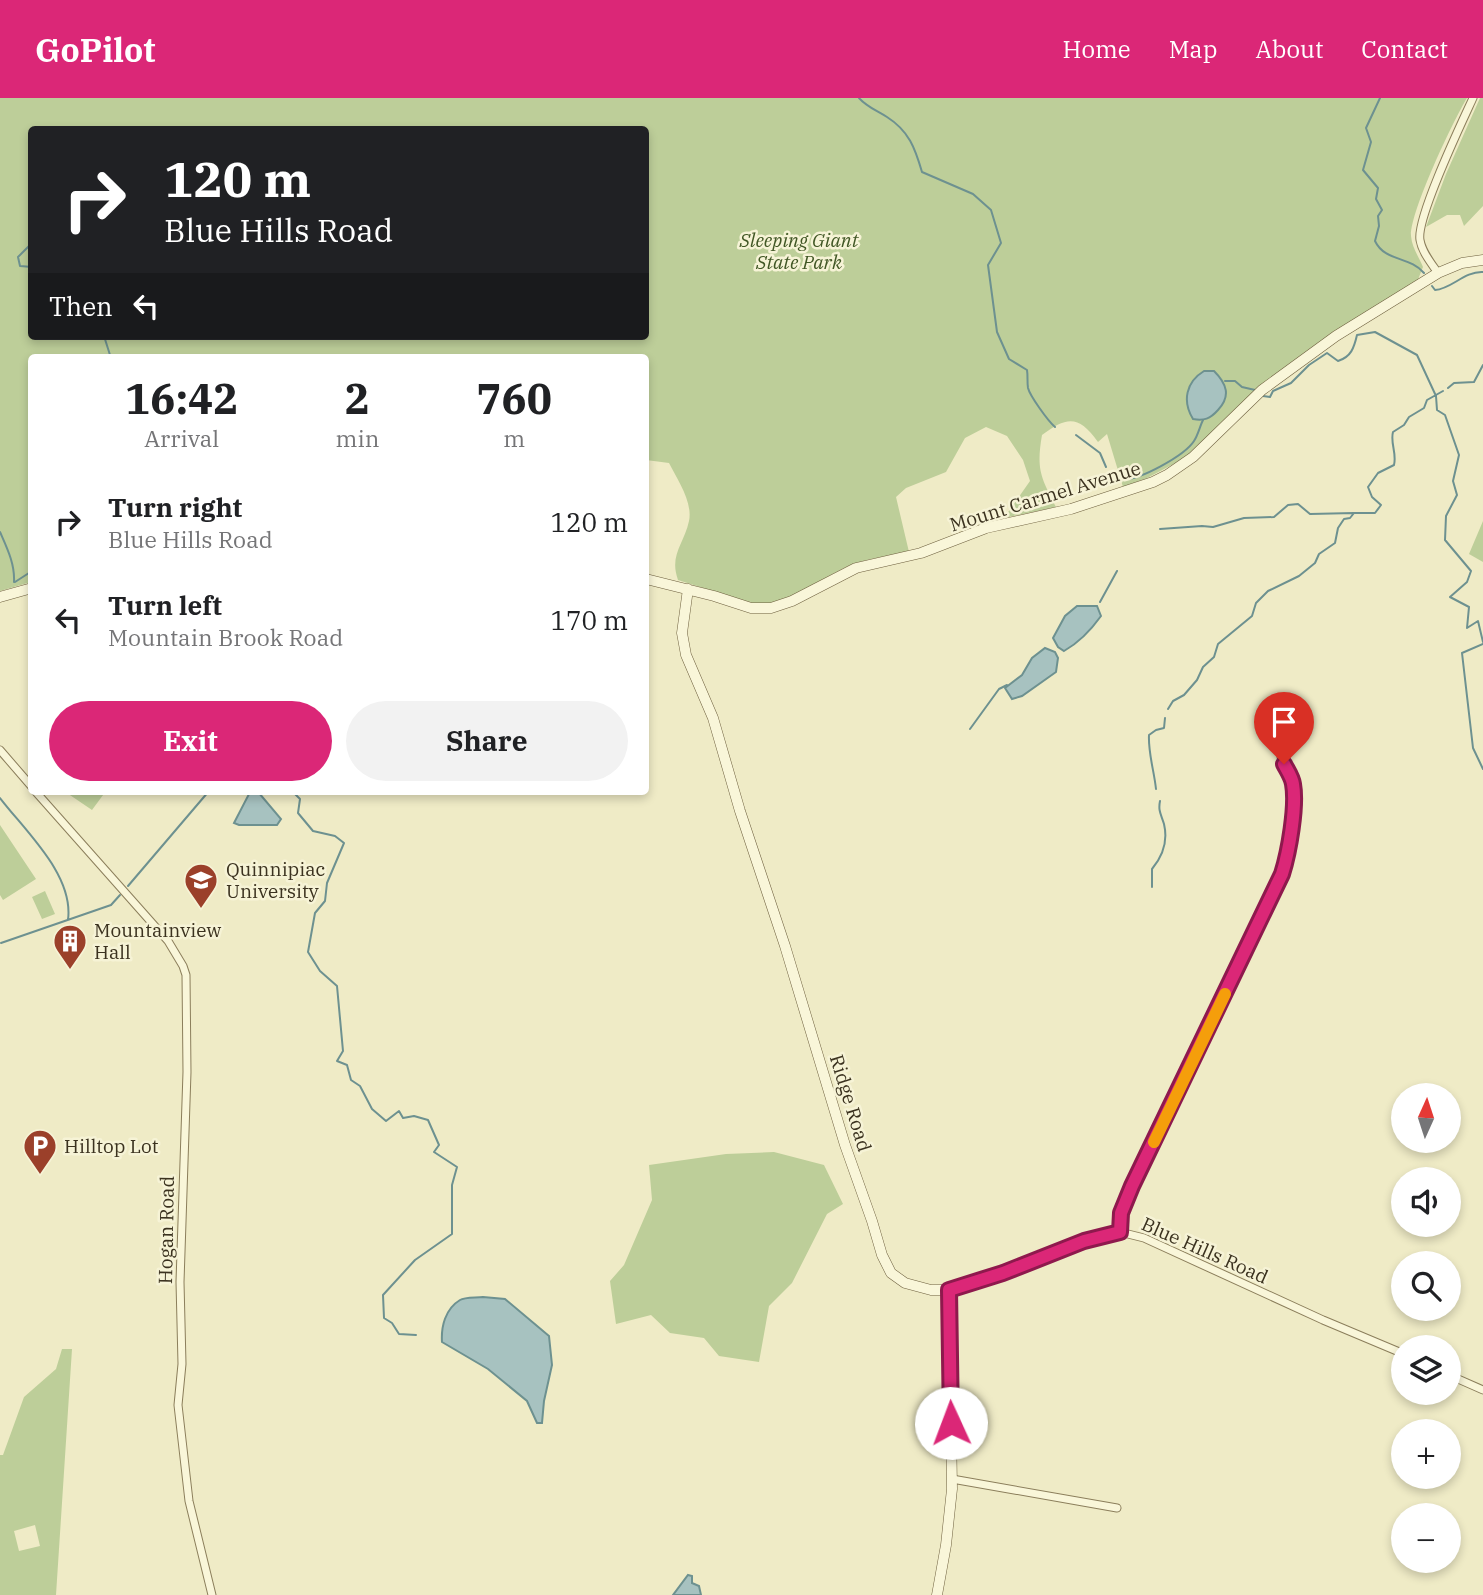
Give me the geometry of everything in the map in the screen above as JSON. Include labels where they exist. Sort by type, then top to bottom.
[{"type":"street","points":[[1438,273],[1420,242],[1422,220],[1473,98]]},
{"type":"street","name":"Mount Carmel Avenue","points":[[649,580],[751,608],[771,608],[792,601],[856,568],[921,553],[986,528],[1056,513],[1153,482],[1193,457],[1274,379],[1336,336],[1438,273],[1462,263],[1483,260]]},
{"type":"street","points":[[0,597],[28,589]]},
{"type":"street","name":"Ridge Road","points":[[688,589],[682,633],[686,655],[713,718],[838,1124],[882,1255],[891,1273],[905,1283],[931,1290],[949,1290]]},
{"type":"street","name":"Hogan Road","points":[[0,750],[28,783]]},
{"type":"street","points":[[1120,1232],[1121,1213],[1132,1186],[1282,874],[1290,839],[1293,783],[1281,757]]},
{"type":"street","name":"Hogan Road","points":[[38,795],[168,941],[186,975],[187,1072],[180,1282],[182,1364],[178,1405],[189,1501],[212,1595]]},
{"type":"street","name":"Blue Hills Road","points":[[949,1290],[1003,1273],[1084,1241],[1120,1232],[1144,1238],[1391,1349]]},
{"type":"street","points":[[937,1595],[950,1516],[952,1479],[949,1290]]},
{"type":"street","points":[[1461,1380],[1483,1390]]},
{"type":"street","points":[[952,1479],[1117,1508]]},
{"type":"green space","name":"Sleeping Giant State Park","points":[[0,98],[1467,98],[1433,167],[1417,208],[1411,236],[1423,267],[1417,282],[1349,322],[1258,387],[1183,459],[1123,487],[1107,434],[1098,442],[1079,423],[1066,422],[1042,435],[1040,447],[1041,473],[1056,507],[1004,518],[1030,481],[1023,460],[1007,436],[986,427],[965,438],[946,472],[906,488],[896,497],[909,552],[875,558],[841,569],[780,601],[753,604],[678,580],[676,556],[687,529],[689,506],[669,463],[649,460],[649,354],[28,354],[28,583],[0,591]]},
{"type":"green space","points":[[1480,98],[1483,98],[1483,206],[1464,226],[1460,215],[1447,215],[1426,227],[1446,174]]},
{"type":"green space","points":[[1483,521],[1483,562],[1469,554]]},
{"type":"green space","points":[[70,795],[103,795],[92,810]]},
{"type":"green space","points":[[0,825],[36,879],[3,900],[0,895]]},
{"type":"green space","points":[[45,891],[55,914],[42,919],[32,897]]},
{"type":"green space","points":[[774,1152],[824,1165],[843,1204],[827,1214],[792,1283],[769,1306],[759,1362],[719,1356],[704,1338],[670,1333],[651,1315],[616,1324],[610,1281],[624,1265],[652,1200],[649,1165],[726,1154]]},
{"type":"green space","points":[[62,1349],[72,1349],[56,1595],[0,1595],[0,1455],[3,1455],[24,1397],[56,1369]],"holes":[[[35,1525],[40,1546],[19,1551],[14,1531]]]},
{"type":"water","points":[[1204,371],[1214,371],[1218,376],[1226,390],[1225,400],[1207,419],[1193,419],[1188,405],[1188,392],[1193,381]]},
{"type":"water","points":[[1077,606],[1097,606],[1101,616],[1085,635],[1064,651],[1053,638],[1065,616]]},
{"type":"water","points":[[1045,648],[1055,652],[1058,658],[1056,672],[1022,696],[1012,699],[1005,688],[1022,675],[1032,658]]},
{"type":"water","points":[[248,795],[261,795],[281,819],[277,825],[234,823]]},
{"type":"water","points":[[462,1299],[505,1299],[549,1336],[552,1365],[542,1423],[537,1423],[527,1401],[488,1369],[442,1342],[443,1324],[451,1308]]},
{"type":"water","points":[[688,1575],[692,1576],[692,1583],[699,1586],[701,1595],[673,1595]]},
{"type":"waterway","points":[[859,98],[901,128],[914,148],[922,172],[973,194],[991,210],[1001,243],[988,265],[997,332],[1009,359],[1027,370],[1029,392],[1055,427]]},
{"type":"waterway","points":[[1380,98],[1366,128],[1371,142],[1363,170],[1378,188],[1376,199],[1382,210],[1378,216],[1379,226],[1375,241],[1379,248],[1391,256],[1412,264],[1424,273]]},
{"type":"waterway","points":[[28,247],[18,257],[20,266],[28,267]]},
{"type":"waterway","points":[[1432,286],[1435,290],[1441,289],[1470,274],[1483,272]]},
{"type":"waterway","points":[[1263,396],[1270,397],[1273,391],[1291,383],[1309,365],[1327,353],[1338,361],[1346,357],[1353,348],[1357,335],[1375,332],[1417,355],[1436,396],[1437,410],[1445,415],[1459,455],[1453,481],[1457,495],[1446,516],[1445,540],[1471,571],[1467,582],[1450,597],[1469,607],[1467,628],[1478,621],[1483,642]]},
{"type":"waterway","points":[[105,340],[110,354]]},
{"type":"waterway","points":[[1448,388],[1454,383],[1474,382],[1483,365]]},
{"type":"waterway","points":[[1225,381],[1235,381],[1242,387],[1255,390]]},
{"type":"waterway","points":[[1168,709],[1173,701],[1184,695],[1197,680],[1203,667],[1214,657],[1218,644],[1252,616],[1256,603],[1268,591],[1299,576],[1315,563],[1319,554],[1335,543],[1338,528],[1344,519],[1350,518],[1354,513],[1375,513],[1381,505],[1372,497],[1368,487],[1378,473],[1394,465],[1393,432],[1424,408],[1427,400],[1443,391]]},
{"type":"waterway","points":[[1121,479],[1149,472],[1181,453],[1194,441],[1203,420]]},
{"type":"waterway","points":[[1076,435],[1100,453],[1106,467]]},
{"type":"waterway","points":[[1160,529],[1213,527],[1244,518],[1274,517],[1288,505],[1298,504],[1310,514],[1354,513]]},
{"type":"waterway","points":[[0,532],[12,562],[14,582]]},
{"type":"waterway","points":[[1100,602],[1117,571]]},
{"type":"waterway","points":[[15,582],[28,574]]},
{"type":"waterway","points":[[1483,644],[1462,653],[1473,748],[1483,769]]},
{"type":"waterway","points":[[970,729],[999,689],[1007,685]]},
{"type":"waterway","points":[[1156,789],[1149,735],[1164,728],[1165,718]]},
{"type":"waterway","points":[[128,886],[206,795]]},
{"type":"waterway","points":[[296,795],[300,799],[298,813],[313,831],[335,836],[344,843],[327,883],[325,901],[315,913],[308,952],[320,971],[337,986],[343,1051],[337,1061],[347,1065],[351,1080],[360,1086],[372,1109],[386,1121],[399,1111],[403,1118],[414,1116],[428,1120],[439,1145],[434,1152],[457,1167],[452,1185],[452,1234],[415,1260],[383,1295],[384,1318],[392,1323],[399,1334],[416,1335]]},
{"type":"waterway","points":[[0,798],[35,840],[56,871],[68,903],[68,920]]},
{"type":"waterway","points":[[1152,887],[1152,869],[1162,854],[1165,842],[1160,801]]},
{"type":"waterway","points":[[1,943],[111,905],[120,895]]},
{"type":"slow traffic","points":[[1154,1142],[1225,994]]},
{"type":"place","name":"Quinnipiac University","points":[[201,910]]},
{"type":"place","name":"Mountainview Hall","points":[[70,971]]},
{"type":"place","name":"Hilltop Lot","points":[[40,1176]]},
{"type":"route","points":[[951,1423],[949,1290],[1003,1273],[1084,1241],[1120,1232],[1121,1213],[1132,1186],[1282,874],[1290,839],[1293,800],[1293,783],[1284,764]]}]
